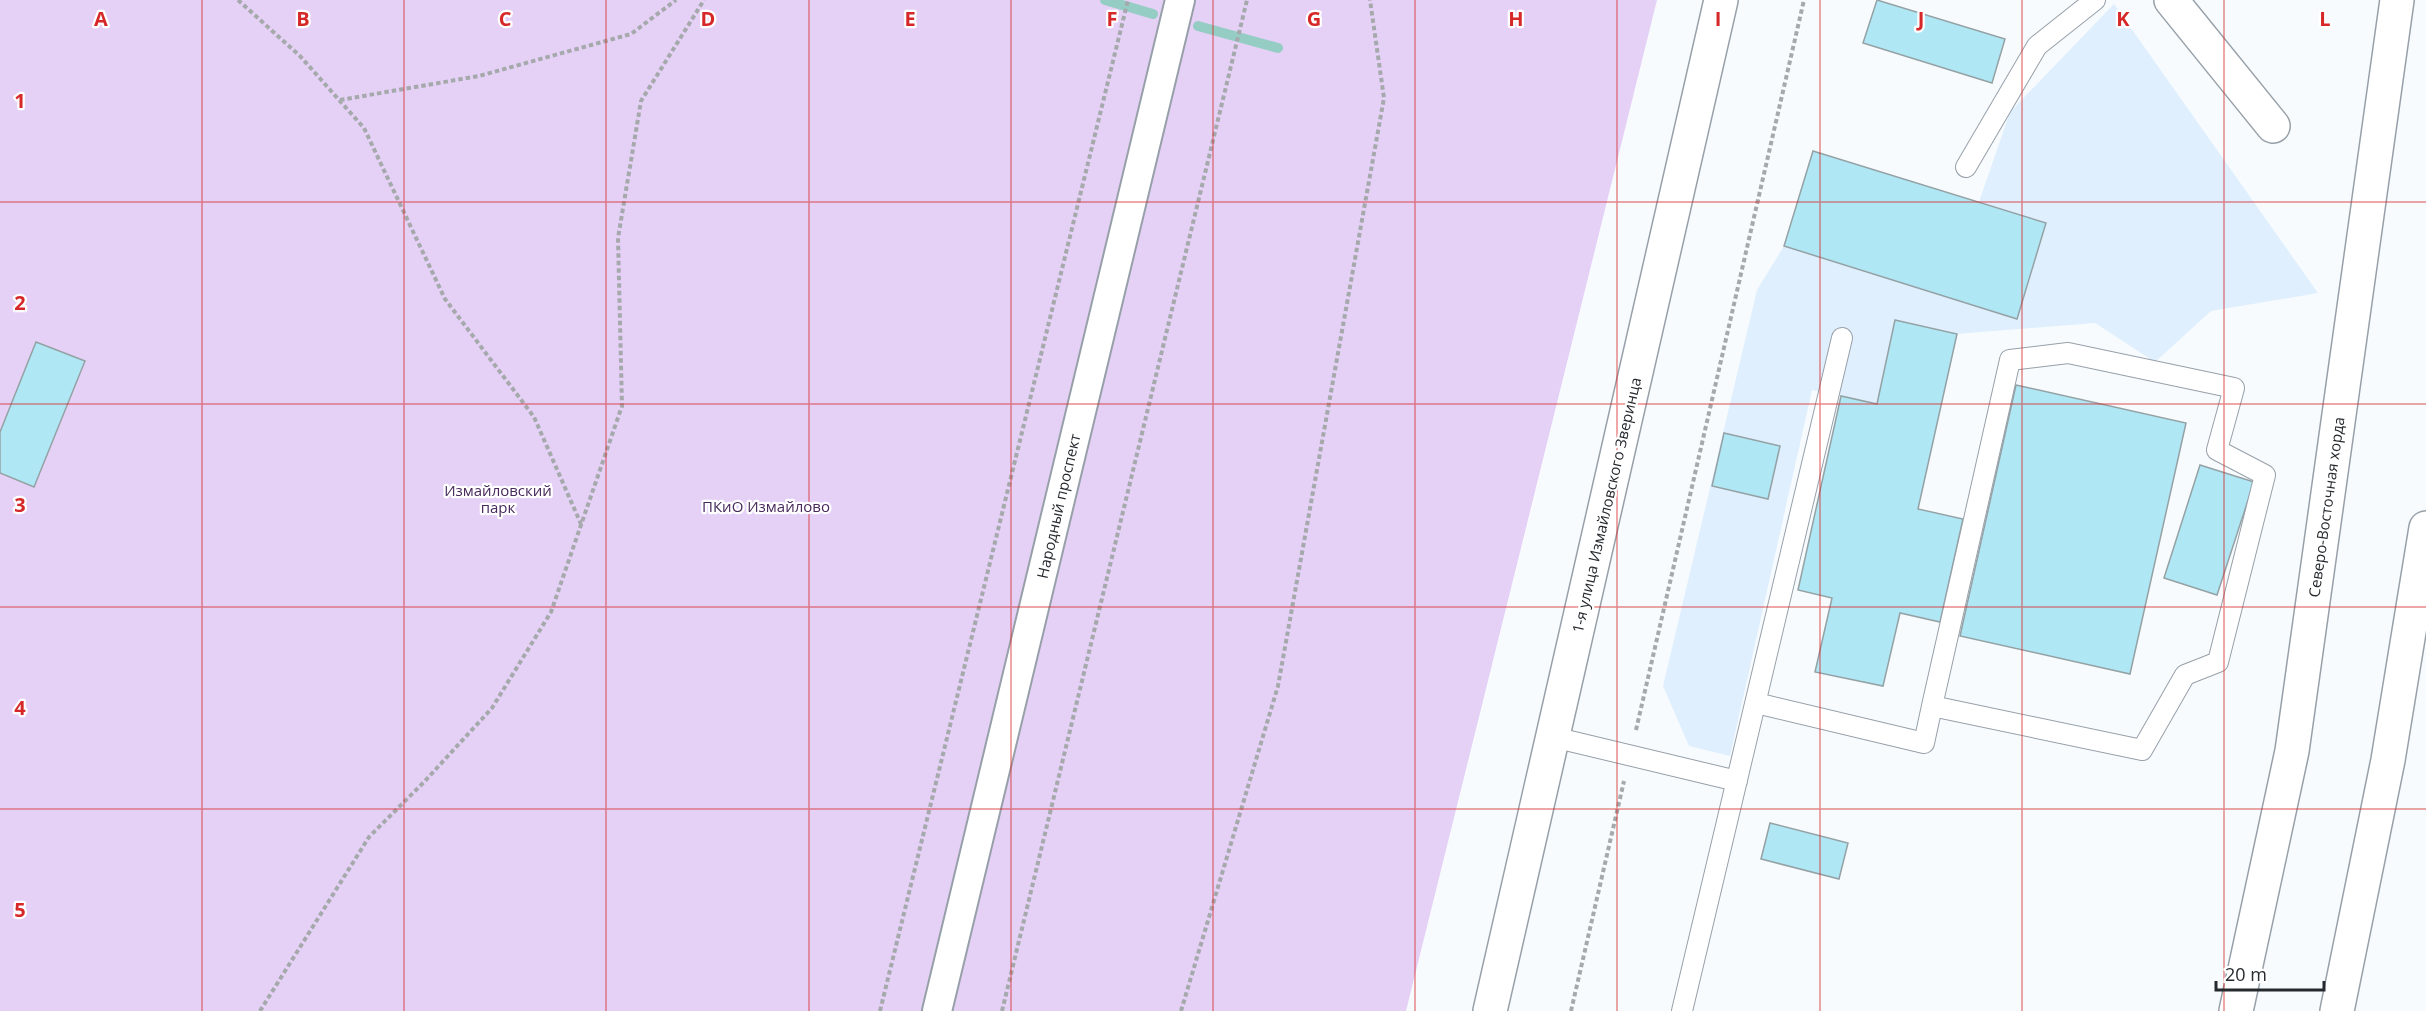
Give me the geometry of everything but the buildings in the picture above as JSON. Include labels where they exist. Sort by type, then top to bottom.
[{"type":"main road","name":"1-я улица Измайловского Зверинца","points":[[1490,1011],[1721,0]]},
{"type":"main road","points":[[2171,0],[2273,126]]},
{"type":"main road","name":"Северо-Восточная хорда","points":[[2236,1011],[2292,751],[2397,0]]},
{"type":"main road","points":[[2337,1011],[2388,759],[2426,528]]},
{"type":"street","name":"Народный проспект","points":[[937,1011],[1180,0]]},
{"type":"lane","points":[[1966,167],[2037,46],[2095,0]]},
{"type":"lane","points":[[1683,1011],[1842,338]]},
{"type":"lane","points":[[1756,703],[1924,743],[1932,706],[2010,360],[2068,353],[2234,388],[2217,450],[2265,475],[2218,663],[2185,675],[2142,750],[1932,706]]},
{"type":"lane","points":[[1553,737],[1737,781]]},
{"type":"path","points":[[238,0],[300,56],[364,128],[446,299],[534,417],[581,524]]},
{"type":"path","points":[[340,100],[479,76],[630,33],[676,0]]},
{"type":"path","points":[[260,1011],[369,837],[424,782],[492,708],[551,612],[622,406],[618,238],[640,101],[704,0]]},
{"type":"path","points":[[880,1011],[1128,0]]},
{"type":"path","points":[[1002,1011],[1247,0]]},
{"type":"path","points":[[1181,1011],[1278,686],[1384,98],[1370,0]]},
{"type":"path","points":[[1571,1011],[1804,0]]},
{"type":"shaded area","points":[[2114,4],[2318,293],[2211,311],[2155,362],[2095,323],[1957,334],[1895,320],[1877,404],[1812,390],[1730,756],[1689,746],[1663,686],[1757,290],[1784,246],[2017,318],[2046,223],[1979,202],[2010,112]]},
{"type":"green space","name":"ПКиО Измайлово","points":[[0,0],[1657,0],[1406,1011],[0,1011]]},
{"type":"waterway","points":[[1105,0],[1153,14]]},
{"type":"waterway","points":[[1198,26],[1278,48]]},
{"type":"park label","name":"Измайловский парк","points":[[498,498]]}]
